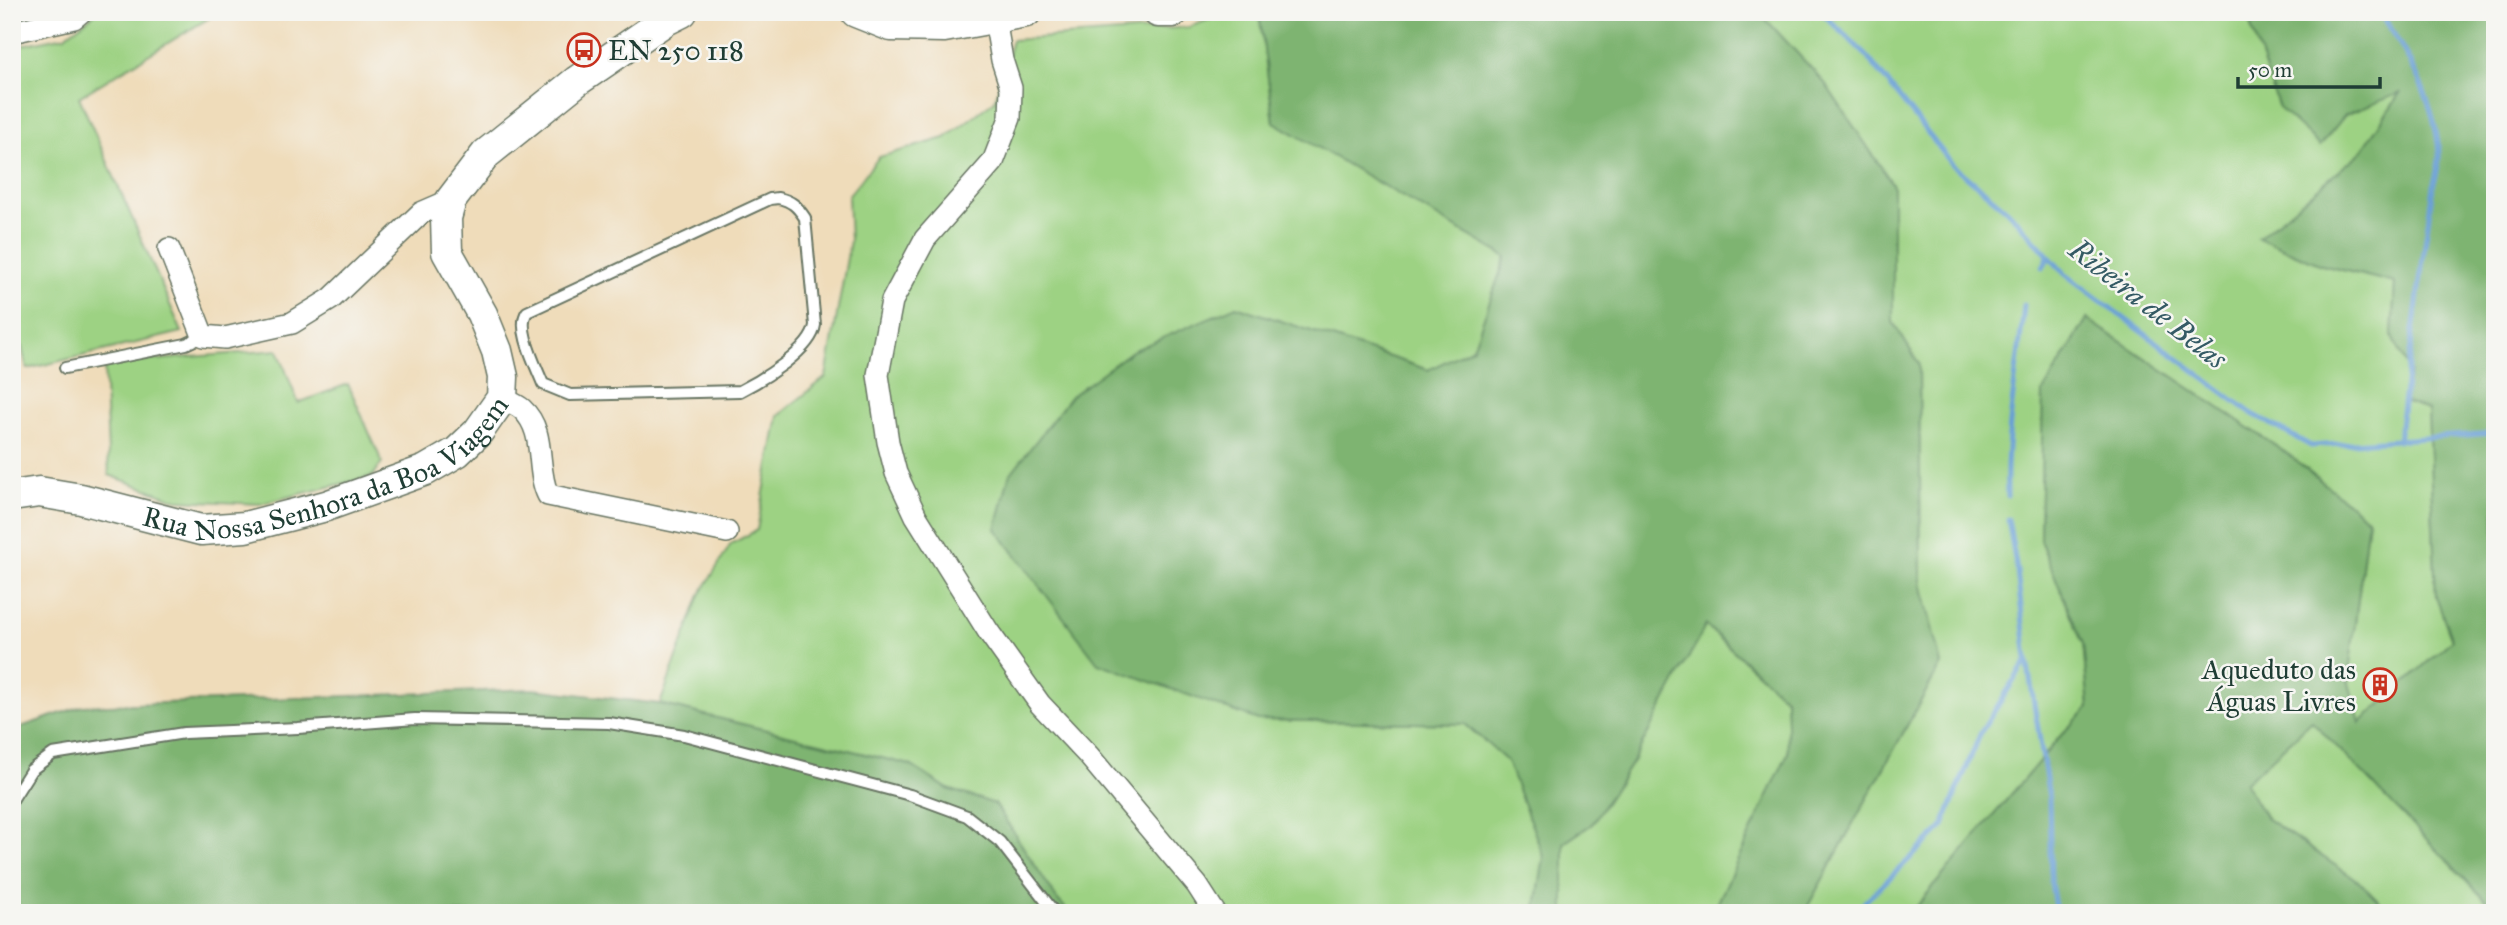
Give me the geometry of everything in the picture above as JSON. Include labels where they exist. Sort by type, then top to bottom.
[{"type":"main road","name":"Rua Nossa Senhora da Boa Viagem","points":[[12,496],[39,492],[81,499],[201,530],[245,527],[326,506],[426,470],[457,452],[478,432],[502,398],[503,377],[497,351],[482,314],[447,252],[446,218],[452,200],[486,154],[577,82],[666,20],[682,12]]},
{"type":"main road","points":[[856,12],[891,26],[944,27],[1026,12]]},
{"type":"main road","points":[[1158,12],[1174,12]]},
{"type":"street","points":[[12,32],[74,18],[81,12]]},
{"type":"street","points":[[995,19],[1002,60],[1011,88],[1010,118],[993,162],[925,239],[892,301],[878,375],[888,442],[896,473],[916,516],[988,631],[1040,704],[1089,756],[1197,885],[1216,913]]},
{"type":"street","points":[[169,249],[203,336],[225,338],[292,323],[331,299],[421,213],[452,200]]},
{"type":"street","points":[[502,398],[523,410],[539,438],[542,483],[548,495],[727,532]]},
{"type":"lane","points":[[770,199],[789,200],[805,218],[814,335],[804,347],[756,383],[740,391],[570,395],[543,384],[523,330],[523,318],[527,312],[770,199]]},
{"type":"lane","points":[[65,368],[186,344],[203,336]]},
{"type":"lane","points":[[12,800],[31,770],[52,754],[184,733],[415,719],[609,723],[684,735],[911,795],[967,816],[1000,842],[1055,913]]},
{"type":"green space","points":[[97,12],[219,12],[79,97],[182,332],[27,369],[12,306],[12,47],[65,36]]},
{"type":"green space","points":[[1230,12],[1259,12],[1274,122],[1506,257],[1473,348],[1429,370],[1236,306],[1258,720],[1465,724],[1507,761],[1544,857],[1535,913],[1070,913],[1057,900],[995,804],[948,789],[910,765],[660,704],[700,595],[731,544],[757,530],[778,416],[826,377],[850,241],[848,196],[879,157],[945,138],[995,100],[1012,40],[1189,27]]},
{"type":"green space","points":[[1259,12],[1759,12],[1824,82],[1893,185],[1893,322],[1919,364],[1921,583],[1941,664],[1804,913],[1713,913],[1788,753],[1786,699],[1706,625],[1633,761],[1592,824],[1564,843],[1564,913],[1535,913],[1544,857],[1507,761],[1465,724],[1258,720],[1098,663],[996,529],[1009,476],[1071,396],[1132,351],[1236,306],[1428,370],[1473,348],[1506,257],[1274,122]]},
{"type":"green space","points":[[1759,12],[2246,12],[2279,108],[2345,115],[2401,92],[2360,153],[2259,238],[2322,265],[2395,283],[2392,335],[2410,372],[2404,402],[2428,410],[2436,597],[2452,640],[2360,723],[2348,680],[2368,519],[2289,455],[2087,319],[2043,392],[2040,540],[2083,644],[2089,708],[2063,733],[1911,913],[1804,913],[1941,664],[1921,583],[1919,364],[1893,322],[1893,185],[1824,82]]},
{"type":"green space","points":[[2246,12],[2495,12],[2495,910],[2312,721],[2245,783],[2266,818],[2361,883],[2391,913],[1911,913],[2063,733],[2089,707],[2083,644],[2040,540],[2043,392],[2087,319],[2289,455],[2368,519],[2348,680],[2360,723],[2452,640],[2436,597],[2428,410],[2403,402],[2410,372],[2392,335],[2395,283],[2322,265],[2258,238],[2360,153],[2400,93],[2345,115],[2320,146],[2279,108]]},
{"type":"green space","points":[[278,350],[298,403],[348,384],[382,462],[373,476],[260,504],[177,500],[109,475],[104,364]]},
{"type":"green space","points":[[1705,625],[1786,699],[1789,753],[1713,913],[1564,913],[1564,843],[1592,824],[1633,761]]},
{"type":"green space","points":[[533,689],[660,704],[910,765],[948,789],[995,804],[1057,899],[1070,913],[12,913],[12,730],[82,706]]},
{"type":"green space","points":[[2312,720],[2495,909],[2495,913],[2391,913],[2361,883],[2266,818],[2244,783]]},
{"type":"waterway","name":"Ribeira de Belas","points":[[1821,12],[1866,55],[1952,164],[2008,211],[2065,274],[2251,413],[2311,446],[2495,433]]},
{"type":"waterway","points":[[2380,12],[2419,80],[2432,116],[2439,154],[2398,441]]},
{"type":"waterway","points":[[2043,268],[2048,257]]},
{"type":"waterway","points":[[2007,496],[2010,424],[2024,305]]},
{"type":"waterway","points":[[1853,913],[1942,828],[1981,732],[2027,660],[2008,519]]},
{"type":"waterway","points":[[2027,660],[2049,797],[2051,882],[2056,913]]},
{"type":"place","name":"EN 250 118","points":[[584,50]]},
{"type":"place","name":"Aqueduto das Águas Livres","points":[[2380,685]]}]
